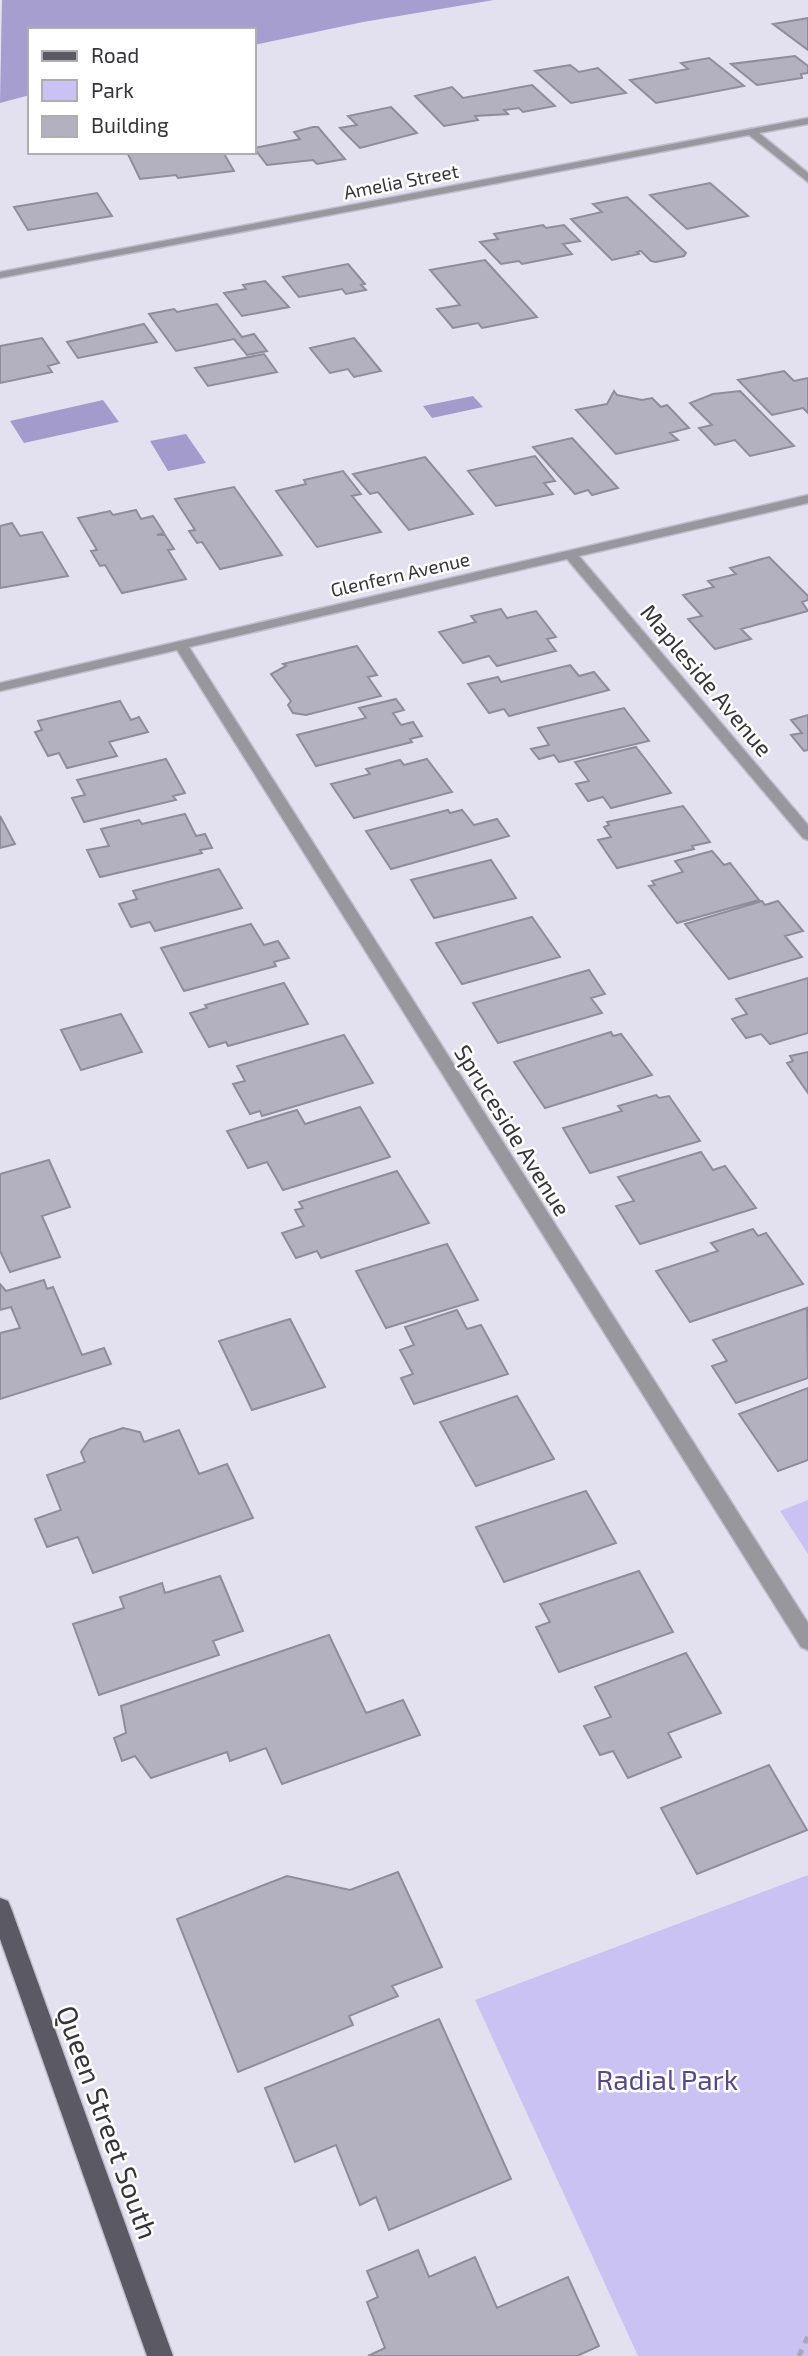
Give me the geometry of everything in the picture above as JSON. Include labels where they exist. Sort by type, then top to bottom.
[{"type":"main road","name":"Queen Street South","points":[[0,1908],[160,2356]]},
{"type":"street","name":"Amelia Street","points":[[0,275],[808,121]]},
{"type":"street","points":[[751,132],[808,179]]},
{"type":"street","name":"Glenfern Avenue","points":[[0,687],[808,499]]},
{"type":"street","name":"Mapleside Avenue","points":[[571,555],[808,835]]},
{"type":"street","name":"Spruceside Avenue","points":[[180,644],[808,1641]]},
{"type":"path","points":[[799,2356],[808,2336]]},
{"type":"green space","points":[[808,1500],[808,1554],[780,1511]]},
{"type":"green space","name":"Radial Park","points":[[808,1875],[808,2356],[638,2356],[475,2000]]},
{"type":"shaded area","points":[[2,0],[494,0],[363,22],[256,45],[256,28],[28,28],[28,96],[0,103]]},
{"type":"shaded area","points":[[473,396],[483,407],[432,418],[423,406]]},
{"type":"shaded area","points":[[103,400],[119,422],[24,443],[10,421]]},
{"type":"shaded area","points":[[186,434],[206,463],[168,471],[150,441]]},
{"type":"building","points":[[808,18],[808,50],[773,24]]},
{"type":"building","points":[[795,56],[808,66],[808,73],[801,74],[802,78],[757,85],[731,64]]},
{"type":"building","points":[[709,58],[744,86],[656,103],[630,80],[688,69],[681,63]]},
{"type":"building","points":[[570,65],[579,72],[598,68],[626,93],[571,103],[535,71]]},
{"type":"building","points":[[532,85],[555,106],[523,112],[519,108],[504,110],[508,114],[475,116],[478,120],[444,126],[415,96],[452,87],[463,98]]},
{"type":"building","points":[[391,107],[417,133],[360,148],[340,128],[357,125],[348,116]]},
{"type":"building","points":[[318,127],[345,159],[317,164],[313,160],[267,165],[256,148],[300,139],[294,132]]},
{"type":"building","points":[[128,154],[224,154],[234,171],[178,178],[176,175],[140,179]]},
{"type":"building","points":[[710,183],[748,216],[687,229],[650,195]]},
{"type":"building","points":[[97,193],[112,216],[28,230],[14,207]]},
{"type":"building","points":[[627,197],[686,253],[684,256],[656,262],[651,261],[641,251],[637,252],[639,254],[612,260],[571,219],[602,212],[593,204]]},
{"type":"building","points":[[543,225],[546,228],[564,225],[580,241],[563,244],[572,254],[522,264],[519,261],[501,264],[480,242],[498,239],[494,234]]},
{"type":"building","points":[[485,260],[537,317],[482,328],[478,323],[453,328],[437,309],[460,305],[430,270]]},
{"type":"building","points":[[348,264],[365,284],[361,285],[366,290],[346,294],[342,289],[299,297],[283,277]]},
{"type":"building","points":[[265,281],[289,307],[242,316],[224,293],[246,289],[243,285]]},
{"type":"building","points":[[217,304],[242,337],[254,334],[267,351],[247,355],[234,339],[176,351],[149,314],[174,309],[177,312]]},
{"type":"building","points":[[144,324],[157,342],[78,358],[67,342]]},
{"type":"building","points":[[42,338],[59,363],[48,366],[52,372],[0,383],[0,346]]},
{"type":"building","points":[[354,338],[381,371],[354,377],[348,369],[330,373],[310,348]]},
{"type":"building","points":[[264,354],[277,372],[208,386],[195,368]]},
{"type":"building","points":[[784,371],[794,381],[808,378],[808,413],[803,408],[772,415],[738,380]]},
{"type":"building","points":[[614,391],[617,395],[642,400],[652,398],[661,407],[667,405],[689,428],[670,433],[678,440],[616,454],[576,410],[607,404]]},
{"type":"building","points":[[740,391],[794,446],[750,456],[735,440],[715,445],[699,428],[712,425],[690,403],[713,394]]},
{"type":"building","points":[[572,438],[618,488],[592,495],[588,490],[575,494],[533,447]]},
{"type":"building","points":[[535,456],[555,481],[544,483],[553,494],[496,506],[468,471]]},
{"type":"building","points":[[425,457],[473,514],[409,530],[378,492],[370,494],[353,474]]},
{"type":"building","points":[[343,471],[361,494],[352,496],[381,532],[317,547],[276,491],[306,484],[304,480]]},
{"type":"building","points":[[234,487],[282,555],[220,569],[202,542],[197,543],[189,531],[195,530],[175,499]]},
{"type":"building","points":[[136,510],[141,519],[153,516],[164,533],[157,535],[165,535],[174,549],[168,550],[186,579],[122,593],[105,565],[100,566],[91,551],[97,550],[78,518],[110,511],[113,515]]},
{"type":"building","points":[[12,523],[20,536],[42,532],[68,576],[0,588],[0,526]]},
{"type":"building","points":[[769,557],[808,596],[808,600],[802,602],[808,611],[741,629],[751,639],[715,649],[688,619],[702,616],[683,595],[714,587],[708,581],[736,574],[730,568]]},
{"type":"building","points":[[501,609],[507,618],[536,611],[556,637],[547,639],[556,651],[497,666],[489,656],[463,663],[439,632],[476,622],[471,616]]},
{"type":"building","points":[[357,646],[377,675],[368,677],[381,696],[306,715],[293,713],[288,705],[291,701],[271,674],[286,666],[283,664]]},
{"type":"building","points":[[570,665],[579,676],[594,672],[609,690],[509,716],[504,709],[489,713],[468,684],[498,677],[501,682]]},
{"type":"building","points":[[396,699],[404,710],[393,713],[401,725],[413,722],[422,736],[410,739],[412,742],[316,766],[297,735],[366,718],[359,708]]},
{"type":"building","points":[[120,701],[131,720],[139,717],[148,732],[109,742],[117,756],[67,768],[59,753],[48,756],[35,732],[42,730],[38,721]]},
{"type":"building","points":[[624,708],[649,741],[559,762],[554,755],[539,759],[531,749],[549,745],[538,728]]},
{"type":"building","points":[[808,715],[808,750],[804,751],[791,735],[802,733],[791,720]]},
{"type":"building","points":[[636,747],[671,793],[611,808],[603,797],[588,801],[576,784],[589,781],[575,762]]},
{"type":"building","points":[[166,759],[185,793],[173,796],[176,800],[84,822],[72,798],[85,795],[77,780]]},
{"type":"building","points":[[427,759],[452,792],[354,818],[331,784],[370,774],[366,769],[400,760],[404,765]]},
{"type":"building","points":[[683,806],[710,842],[692,846],[694,849],[617,868],[598,840],[611,837],[604,827],[609,825],[607,822]]},
{"type":"building","points":[[448,810],[450,813],[462,810],[474,825],[497,819],[509,836],[391,869],[366,831]]},
{"type":"building","points":[[185,814],[196,836],[205,834],[212,848],[200,850],[202,853],[100,877],[87,850],[109,846],[101,829],[139,820],[142,824]]},
{"type":"building","points":[[0,816],[15,844],[0,848]]},
{"type":"building","points":[[712,851],[724,865],[730,863],[759,900],[677,923],[649,886],[655,885],[652,881],[683,872],[675,861]]},
{"type":"building","points":[[491,860],[516,898],[434,918],[411,880]]},
{"type":"building","points":[[219,869],[242,908],[155,931],[150,922],[131,927],[119,904],[137,899],[133,891]]},
{"type":"building","points":[[762,901],[765,905],[778,901],[803,931],[785,936],[802,957],[729,979],[685,924]]},
{"type":"building","points":[[532,917],[560,957],[462,984],[436,943]]},
{"type":"building","points":[[251,924],[264,945],[278,941],[289,958],[274,962],[276,966],[184,991],[161,948]]},
{"type":"building","points":[[589,970],[605,994],[591,998],[602,1013],[498,1043],[473,1003]]},
{"type":"building","points":[[808,978],[808,1033],[770,1044],[761,1034],[746,1038],[732,1019],[747,1014],[736,999]]},
{"type":"building","points":[[284,983],[308,1024],[228,1046],[226,1042],[209,1047],[190,1013],[207,1008],[205,1005]]},
{"type":"building","points":[[121,1014],[142,1052],[81,1070],[61,1030]]},
{"type":"building","points":[[611,1032],[613,1036],[621,1034],[652,1075],[545,1108],[514,1062]]},
{"type":"building","points":[[344,1035],[373,1083],[262,1116],[260,1111],[250,1114],[233,1084],[245,1081],[237,1066]]},
{"type":"building","points":[[808,1052],[808,1093],[787,1063],[793,1061],[790,1056]]},
{"type":"building","points":[[656,1095],[659,1098],[669,1096],[700,1141],[590,1173],[563,1128],[622,1111],[618,1106]]},
{"type":"building","points":[[360,1107],[390,1157],[283,1190],[267,1162],[248,1168],[227,1131],[297,1110],[305,1124]]},
{"type":"building","points":[[701,1152],[713,1170],[725,1166],[756,1208],[640,1244],[616,1206],[634,1201],[618,1177]]},
{"type":"building","points":[[49,1160],[70,1207],[42,1216],[60,1257],[10,1272],[0,1251],[0,1174]]},
{"type":"building","points":[[397,1171],[429,1223],[321,1258],[317,1251],[296,1258],[282,1233],[304,1226],[295,1210],[303,1208],[299,1202]]},
{"type":"building","points":[[753,1229],[758,1236],[766,1233],[803,1284],[690,1322],[656,1271],[718,1251],[711,1243]]},
{"type":"building","points":[[447,1244],[478,1300],[386,1328],[356,1271]]},
{"type":"building","points":[[44,1280],[47,1289],[53,1287],[82,1355],[104,1348],[111,1364],[0,1399],[0,1333],[20,1328],[11,1307],[0,1310],[0,1284],[6,1291]]},
{"type":"building","points":[[807,1308],[808,1378],[736,1403],[712,1366],[727,1361],[713,1340]]},
{"type":"building","points":[[457,1310],[467,1329],[481,1325],[508,1374],[414,1404],[401,1378],[413,1374],[400,1350],[414,1345],[405,1327]]},
{"type":"building","points":[[290,1319],[325,1387],[252,1410],[219,1341]]},
{"type":"building","points":[[808,1388],[808,1460],[778,1471],[739,1414]]},
{"type":"building","points":[[517,1396],[554,1459],[476,1486],[440,1422]]},
{"type":"building","points":[[123,1428],[140,1432],[144,1442],[179,1430],[199,1474],[227,1464],[253,1518],[93,1573],[78,1537],[47,1547],[35,1519],[61,1510],[47,1475],[85,1462],[81,1452],[90,1439]]},
{"type":"building","points":[[586,1491],[616,1543],[504,1582],[476,1527]]},
{"type":"building","points":[[639,1571],[673,1632],[559,1672],[536,1627],[550,1622],[540,1604]]},
{"type":"building","points":[[220,1576],[243,1631],[213,1641],[219,1655],[99,1695],[73,1624],[124,1608],[120,1597],[162,1583],[165,1593]]},
{"type":"building","points":[[329,1635],[366,1713],[403,1700],[420,1735],[282,1784],[266,1748],[230,1761],[227,1752],[151,1778],[135,1756],[122,1761],[114,1738],[126,1733],[121,1706]]},
{"type":"building","points":[[686,1653],[721,1713],[668,1733],[681,1757],[628,1778],[613,1751],[600,1755],[584,1726],[611,1717],[595,1687]]},
{"type":"building","points":[[769,1765],[807,1830],[697,1874],[661,1808]]},
{"type":"building","points":[[398,1872],[442,1967],[392,1986],[398,1996],[349,2016],[353,2025],[238,2072],[177,1919],[287,1876],[350,1890]]},
{"type":"building","points":[[439,2019],[511,2179],[389,2230],[376,2197],[360,2205],[336,2145],[295,2162],[265,2088]]},
{"type":"building","points":[[418,2250],[429,2277],[475,2257],[497,2308],[568,2277],[599,2346],[577,2356],[368,2356],[385,2348],[367,2302],[378,2297],[367,2271]]}]
